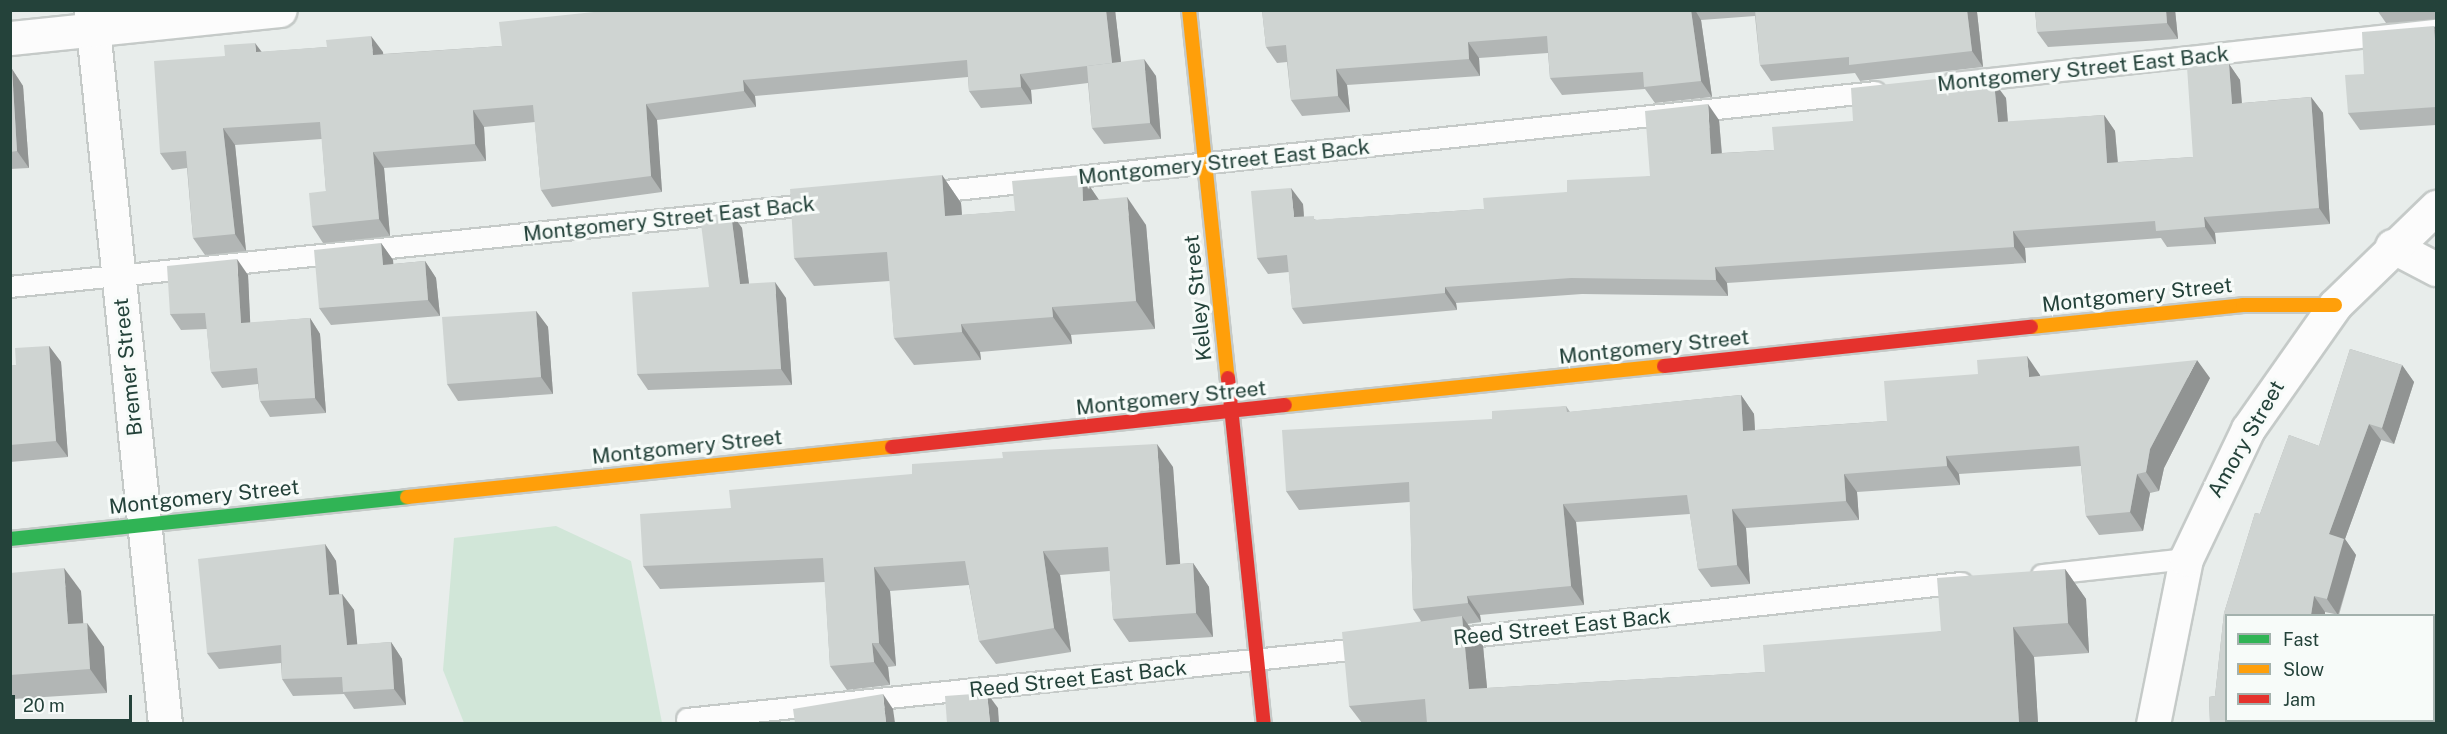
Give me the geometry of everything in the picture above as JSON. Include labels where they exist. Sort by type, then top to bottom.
[{"type":"street","points":[[10,38],[92,20],[280,10]]},
{"type":"street","name":"Kelley Street","points":[[1189,10],[1264,723]]},
{"type":"street","name":"Bremer Street","points":[[92,20],[165,723]]},
{"type":"street","name":"Amory Street","points":[[2153,723],[2186,559],[2248,429],[2299,350],[2335,305],[2392,246],[2436,207]]},
{"type":"street","points":[[2392,246],[2436,269]]},
{"type":"street","name":"Montgomery Street","points":[[10,539],[2242,305],[2335,305]]},
{"type":"lane","name":"Montgomery Street East Back","points":[[1929,86],[2436,30]]},
{"type":"lane","name":"Montgomery Street East Back","points":[[911,194],[1893,90]]},
{"type":"lane","name":"Montgomery Street East Back","points":[[10,287],[840,202]]},
{"type":"lane","points":[[2022,577],[2186,559]]},
{"type":"lane","name":"Reed Street East Back","points":[[1434,641],[1987,581]]},
{"type":"lane","name":"Reed Street East Back","points":[[687,719],[1387,646]]},
{"type":"green space","points":[[556,526],[631,561],[662,723],[464,723],[443,670],[454,538]]},
{"type":"building","points":[[613,10],[1106,10],[1112,63],[1020,74],[1021,87],[969,91],[967,60],[743,80],[744,91],[646,104],[651,176],[541,190],[533,105],[473,110],[475,144],[373,152],[379,219],[312,226],[309,193],[326,191],[320,122],[223,128],[235,234],[193,238],[186,151],[160,153],[154,61],[225,56],[224,45],[255,43],[256,52],[327,47],[326,40],[371,36],[373,55],[502,46],[499,22]]},
{"type":"building","points":[[1262,10],[1691,10],[1701,81],[1644,87],[1643,72],[1550,78],[1547,36],[1468,42],[1469,59],[1336,69],[1338,96],[1291,100],[1286,45],[1266,47]]},
{"type":"building","points":[[1755,10],[1967,10],[1972,51],[1849,65],[1849,57],[1760,65]]},
{"type":"building","points":[[2035,10],[2166,10],[2167,23],[2037,32]]},
{"type":"building","points":[[2434,26],[2436,107],[2348,113],[2345,75],[2364,74],[2362,32]]},
{"type":"building","points":[[1144,59],[1150,123],[1092,128],[1087,66]]},
{"type":"building","points":[[2229,64],[2232,104],[2311,97],[2319,208],[2204,217],[2205,227],[2156,231],[2155,221],[2013,231],[2014,247],[1715,267],[1716,280],[1571,278],[1445,287],[1445,293],[1292,308],[1287,255],[1257,258],[1251,191],[1291,188],[1294,217],[1314,216],[1314,220],[1484,209],[1483,198],[1567,192],[1567,180],[1650,176],[1645,111],[1708,104],[1711,154],[1774,150],[1772,127],[1853,121],[1851,88],[1974,75],[1975,83],[1994,82],[1998,122],[2104,115],[2107,163],[2193,157],[2187,67]]},
{"type":"building","points":[[10,69],[12,69],[17,151],[10,152]]},
{"type":"building","points":[[942,175],[945,216],[1015,211],[1012,181],[1082,175],[1083,201],[1127,197],[1136,301],[1052,307],[1053,317],[961,324],[962,332],[894,338],[887,252],[794,258],[790,189]]},
{"type":"building","points":[[731,213],[740,284],[775,282],[781,369],[637,374],[632,292],[709,287],[700,216]]},
{"type":"building","points":[[381,243],[383,265],[425,261],[428,300],[319,308],[314,250]]},
{"type":"building","points":[[237,259],[241,323],[310,318],[315,398],[260,401],[257,368],[211,372],[205,313],[170,314],[167,266]]},
{"type":"building","points":[[536,311],[541,377],[447,384],[442,317]]},
{"type":"building","points":[[49,346],[56,441],[10,445],[10,366],[16,365],[15,348]]},
{"type":"building","points":[[2350,349],[2402,365],[2382,428],[2369,424],[2329,534],[2344,539],[2327,599],[2314,596],[2311,614],[2225,614],[2225,722],[2297,723],[2210,723],[2209,697],[2215,696],[2224,613],[2255,513],[2260,514],[2289,435],[2319,446]]},
{"type":"building","points":[[2027,356],[2029,377],[2197,360],[2150,449],[2146,472],[2137,474],[2130,512],[2086,516],[2079,446],[1946,456],[1947,466],[1844,474],[1846,501],[1732,509],[1737,565],[1698,569],[1687,495],[1563,504],[1571,586],[1467,596],[1468,603],[1413,609],[1409,482],[1286,491],[1282,430],[1492,419],[1492,411],[1566,406],[1567,412],[1741,395],[1743,431],[1887,421],[1884,381],[1978,374],[1977,360]]},
{"type":"building","points":[[1157,444],[1166,565],[1193,563],[1196,613],[1113,619],[1108,547],[1043,551],[1054,628],[979,641],[965,561],[874,567],[879,643],[872,643],[874,662],[830,666],[823,558],[643,566],[640,514],[731,508],[729,490],[912,474],[912,464],[1003,458],[1002,452]]},
{"type":"building","points":[[325,544],[329,595],[342,594],[347,645],[391,642],[394,689],[343,692],[342,677],[282,679],[281,645],[207,653],[198,559]]},
{"type":"building","points":[[64,568],[68,624],[87,623],[90,669],[10,675],[10,573]]},
{"type":"building","points":[[2065,569],[2068,623],[2013,627],[2019,723],[1427,723],[1425,699],[1349,706],[1342,632],[1462,616],[1469,689],[1765,672],[1763,645],[1941,631],[1937,578]]},
{"type":"building","points":[[987,693],[990,723],[947,723],[945,696]]},
{"type":"building","points":[[883,694],[886,723],[795,723],[793,709]]},
{"type":"traffic: fast","points":[[10,539],[407,497]]},
{"type":"traffic: slow","points":[[1189,10],[1228,378]]},
{"type":"traffic: slow","points":[[2031,327],[2243,305],[2335,305]]},
{"type":"traffic: slow","points":[[1285,405],[1664,366]]},
{"type":"traffic: slow","points":[[407,497],[892,447]]},
{"type":"traffic: jam","points":[[1664,366],[2031,327]]},
{"type":"traffic: jam","points":[[1228,378],[1264,724]]},
{"type":"traffic: jam","points":[[892,447],[1285,405]]}]
